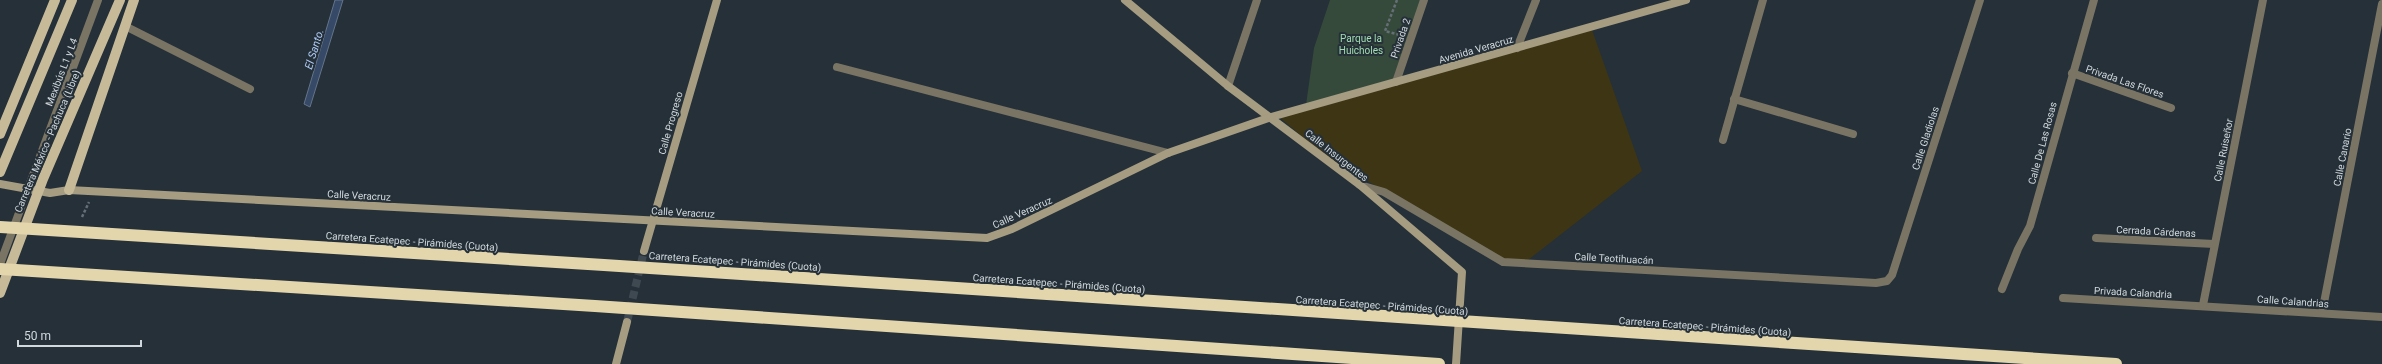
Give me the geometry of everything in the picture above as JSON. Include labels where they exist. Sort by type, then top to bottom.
[{"type":"highway","name":"Carretera Ecatepec - Pirámides (Cuota)","points":[[0,227],[689,270],[2116,364]]},
{"type":"highway","points":[[0,269],[595,306],[1438,364]]},
{"type":"main road","points":[[0,134],[55,0]]},
{"type":"main road","points":[[1,171],[72,0]]},
{"type":"main road","name":"Carretera México - Pachuca (Libre)","points":[[1,292],[43,179],[120,0]]},
{"type":"main road","points":[[69,190],[134,0]]},
{"type":"street","name":"Mexibús L1 y L4","points":[[0,264],[98,0]]},
{"type":"street","name":"Calle Progreso","points":[[644,252],[652,220],[717,0]]},
{"type":"street","name":"Calle Insurgentes","points":[[1125,0],[1228,86],[1360,185],[1462,272],[1456,364]]},
{"type":"street","points":[[1228,86],[1257,0]]},
{"type":"street","name":"Privada 2","points":[[1396,82],[1410,37],[1424,0]]},
{"type":"street","points":[[1517,48],[1536,0]]},
{"type":"street","name":"Avenida Veracruz","points":[[1271,117],[1686,0]]},
{"type":"street","points":[[1723,140],[1763,0]]},
{"type":"street","name":"Calle Gladiolas","points":[[1887,281],[1892,275],[1980,0]]},
{"type":"street","name":"Calle De Las Rosas","points":[[2002,289],[2018,249],[2030,226],[2072,73],[2094,0]]},
{"type":"street","name":"Calle Ruiseñor","points":[[2203,305],[2263,0]]},
{"type":"street","name":"Calle Canario","points":[[2322,314],[2382,4]]},
{"type":"street","points":[[125,26],[250,89]]},
{"type":"street","points":[[837,67],[1168,153]]},
{"type":"street","name":"Privada Las Flores","points":[[2072,73],[2171,108]]},
{"type":"street","points":[[1734,99],[1853,134]]},
{"type":"street","name":"Calle Veracruz","points":[[0,184],[50,192],[69,190],[987,238],[1012,229],[1168,153],[1271,117]]},
{"type":"street","name":"Calle Teotihuacán","points":[[1360,185],[1384,192],[1503,262],[1876,283],[1887,281]]},
{"type":"street","name":"Cerrada Cárdenas","points":[[2096,238],[2214,244]]},
{"type":"street","name":"Privada Calandria","points":[[2063,298],[2203,305]]},
{"type":"street","name":"Calle Calandrias","points":[[2203,305],[2382,317]]},
{"type":"street","points":[[616,364],[627,322]]},
{"type":"path","points":[[1397,0],[1385,31],[1410,37]]},
{"type":"green space","name":"Parque la Huicholes","points":[[1330,0],[1424,0],[1392,82],[1306,105],[1314,48]]},
{"type":"sand","points":[[1592,30],[1642,171],[1523,264],[1507,263],[1325,156],[1278,116]]},
{"type":"water","points":[[335,0],[343,0],[310,107],[304,104]]},
{"type":"tunnel","points":[[627,322],[644,251]]},
{"type":"water label","name":"El Santo.","points":[[314,49]]}]
